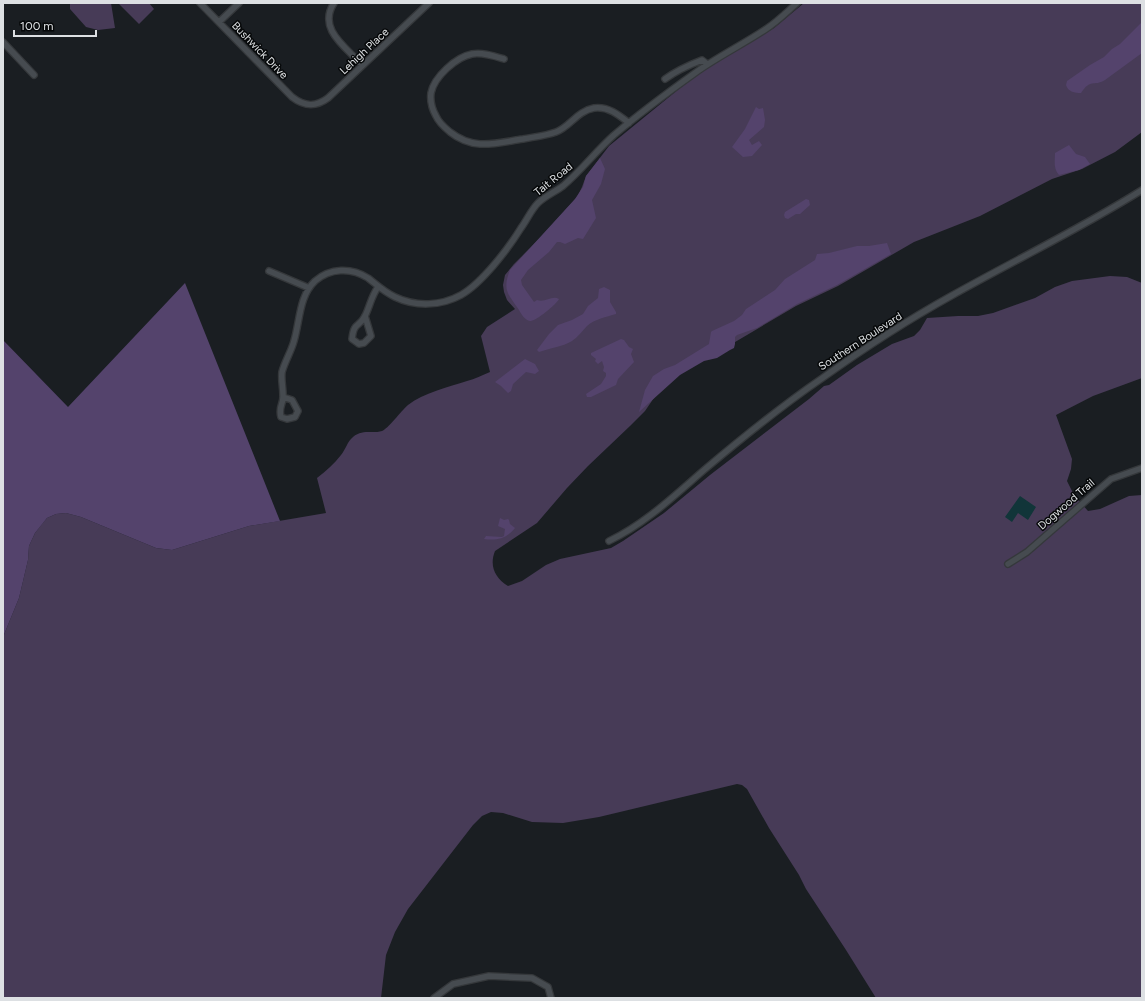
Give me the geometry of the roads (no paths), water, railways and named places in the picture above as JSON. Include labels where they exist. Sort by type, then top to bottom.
[{"type":"street","name":"Bushwick Drive","points":[[200,3],[292,98],[302,104],[308,105]]},
{"type":"street","points":[[219,22],[239,3]]},
{"type":"street","points":[[334,3],[328,18],[331,31],[362,65]]},
{"type":"street","name":"Lehigh Place","points":[[308,105],[318,104],[328,98],[429,3]]},
{"type":"street","name":"Tait Road","points":[[309,288],[321,276],[334,271],[348,270],[361,274],[378,287],[394,296],[413,303],[433,303],[451,299],[469,290],[490,268],[520,230],[536,205],[563,186],[614,136],[707,64],[766,29],[798,3]]},
{"type":"street","points":[[3,42],[34,75]]},
{"type":"street","points":[[504,59],[479,54],[467,56],[449,66],[432,89],[431,100],[436,116],[444,127],[461,140],[475,144],[490,144],[556,132],[568,125],[582,112],[593,108],[606,109],[629,124]]},
{"type":"street","name":"Tait Road","points":[[665,79],[678,70],[702,60],[707,64]]},
{"type":"street","name":"Southern Boulevard","points":[[610,541],[626,532],[651,514],[750,432],[805,389],[839,366],[914,317],[1069,233],[1142,190]]},
{"type":"street","points":[[269,271],[309,288],[301,309],[295,340],[283,372],[283,397]]},
{"type":"street","points":[[365,316],[371,336],[364,343],[359,344],[352,339],[353,328],[365,316],[371,299],[378,287]]},
{"type":"street","name":"Dogwood Trail","points":[[1008,564],[1027,552],[1111,479],[1142,468]]},
{"type":"street","points":[[434,998],[453,984],[489,976],[532,978],[548,987],[551,998]]},
{"type":"water","points":[[1020,496],[1036,507],[1028,520],[1018,513],[1012,522],[1005,517]]}]
